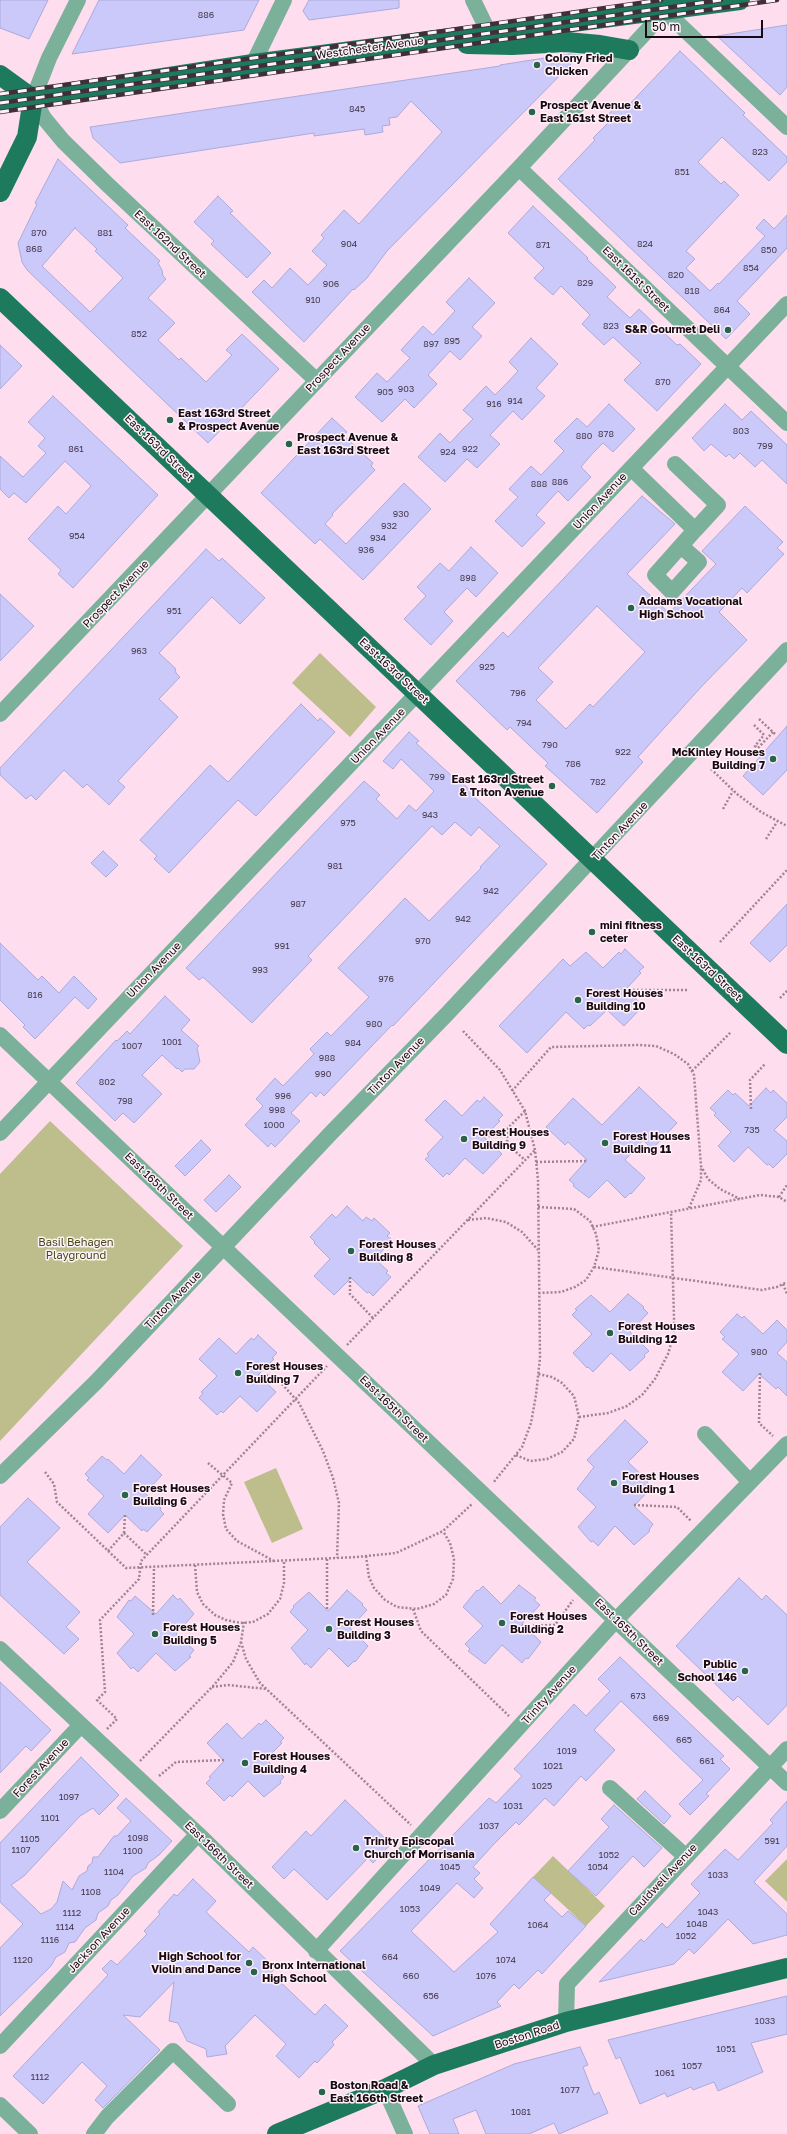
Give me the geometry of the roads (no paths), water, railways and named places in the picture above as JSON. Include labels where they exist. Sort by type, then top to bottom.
[{"type":"main road","name":"Westchester Avenue","points":[[0,103],[253,64],[670,6],[740,0]]},
{"type":"main road","points":[[429,40],[473,44],[512,45],[566,42],[600,44],[629,50]]},
{"type":"main road","points":[[0,75],[33,99],[32,114],[27,137],[0,192]]},
{"type":"main road","name":"East 163rd Street","points":[[0,298],[787,1044]]},
{"type":"main road","name":"Boston Road","points":[[277,2134],[385,2089],[434,2065],[566,2022],[787,1968]]},
{"type":"street","points":[[33,99],[49,58],[78,0]]},
{"type":"street","points":[[253,64],[284,0]]},
{"type":"street","points":[[473,0],[488,32]]},
{"type":"street","points":[[670,6],[787,127]]},
{"type":"street","name":"Prospect Avenue","points":[[0,714],[209,496],[670,6]]},
{"type":"street","name":"East 162nd Street","points":[[33,99],[44,118],[63,141],[316,381]]},
{"type":"street","name":"East 161st Street","points":[[519,168],[787,423]]},
{"type":"street","name":"Union Avenue","points":[[0,1133],[787,304]]},
{"type":"street","points":[[674,464],[718,505],[681,546]]},
{"type":"street","points":[[631,468],[695,530]]},
{"type":"street","name":"Tinton Avenue","points":[[0,1476],[96,1382],[593,860],[787,650]]},
{"type":"street","name":"East 165th Street","points":[[0,1035],[787,1783]]},
{"type":"street","points":[[705,1434],[750,1482]]},
{"type":"street","name":"Trinity Avenue","points":[[316,1951],[616,1620],[786,1446]]},
{"type":"street","name":"East 166th Street","points":[[0,1649],[198,1834],[434,2065]]},
{"type":"street","name":"Forest Avenue","points":[[0,1811],[81,1725]]},
{"type":"street","name":"Cauldwell Avenue","points":[[566,2022],[567,1984],[685,1856],[787,1749]]},
{"type":"street","points":[[610,1788],[685,1856]]},
{"type":"street","name":"Jackson Avenue","points":[[0,2046],[198,1834]]},
{"type":"street","points":[[94,2134],[107,2116],[173,2051],[228,2104]]},
{"type":"street","points":[[385,2089],[405,2134]]},
{"type":"street","points":[[0,2105],[30,2134]]},
{"type":"railway","points":[[0,94],[661,0]]},
{"type":"railway","points":[[0,103],[721,0]]},
{"type":"railway","points":[[0,112],[777,0]]},
{"type":"place","name":"Colony Fried Chicken","points":[[537,65]]},
{"type":"place","name":"Prospect Avenue & East 161st Street","points":[[532,112]]},
{"type":"place","name":"S&R Gourmet Deli","points":[[728,330]]},
{"type":"place","name":"East 163rd Street & Prospect Avenue","points":[[170,420]]},
{"type":"place","name":"Prospect Avenue & East 163rd Street","points":[[289,444]]},
{"type":"place","name":"Addams Vocational High School","points":[[631,608]]},
{"type":"place","name":"McKinley Houses Building 7","points":[[773,759]]},
{"type":"place","name":"East 163rd Street & Triton Avenue","points":[[552,786]]},
{"type":"place","name":"mini fitness ceter","points":[[592,932]]},
{"type":"place","name":"Forest Houses Building 10","points":[[578,1000]]},
{"type":"place","name":"Forest Houses Building 9","points":[[464,1139]]},
{"type":"place","name":"Forest Houses Building 11","points":[[605,1143]]},
{"type":"place","name":"Forest Houses Building 8","points":[[351,1251]]},
{"type":"place","name":"Forest Houses Building 12","points":[[610,1333]]},
{"type":"place","name":"Forest Houses Building 7","points":[[238,1373]]},
{"type":"place","name":"Forest Houses Building 1","points":[[614,1483]]},
{"type":"place","name":"Forest Houses Building 6","points":[[125,1495]]},
{"type":"place","name":"Forest Houses Building 2","points":[[502,1623]]},
{"type":"place","name":"Forest Houses Building 3","points":[[329,1629]]},
{"type":"place","name":"Forest Houses Building 5","points":[[155,1634]]},
{"type":"place","name":"Public School 146","points":[[745,1671]]},
{"type":"place","name":"Forest Houses Building 4","points":[[245,1763]]},
{"type":"place","name":"Trinity Episcopal Church of Morrisania","points":[[356,1848]]},
{"type":"place","name":"High School for Violin and Dance","points":[[249,1963]]},
{"type":"place","name":"Bronx International High School","points":[[254,1972]]},
{"type":"place","name":"Boston Road & East 166th Street","points":[[322,2092]]},
{"type":"park label","name":"Basil Behagen Playground","points":[[76,1249]]}]
